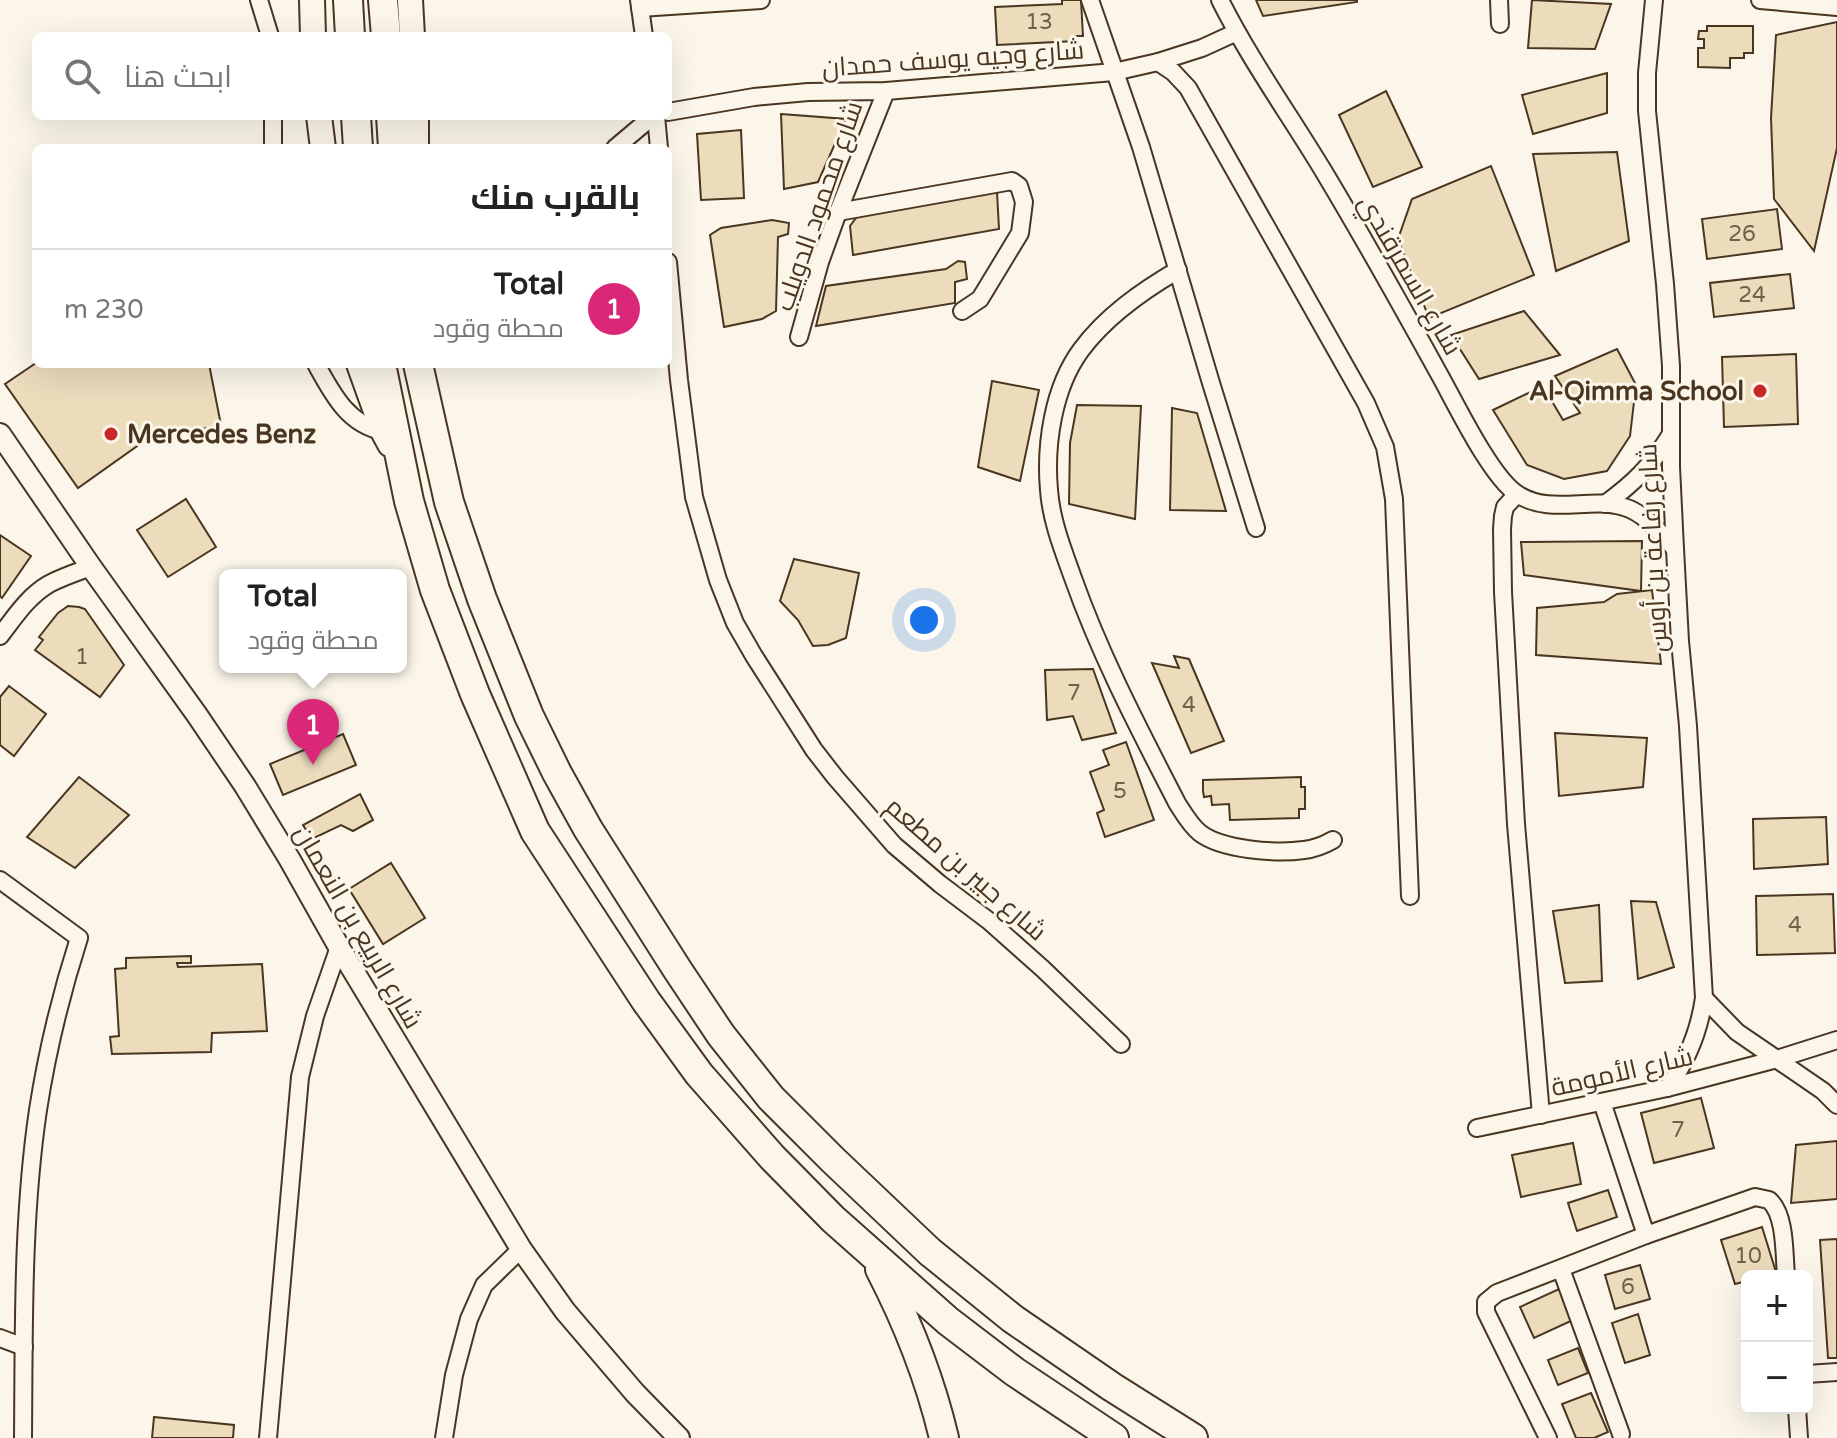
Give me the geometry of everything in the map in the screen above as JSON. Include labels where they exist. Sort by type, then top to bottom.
[{"type":"highway","points":[[348,0],[350,32]]},
{"type":"highway","points":[[383,0],[386,32]]},
{"type":"highway","points":[[356,120],[358,144]]},
{"type":"highway","points":[[391,120],[393,144]]},
{"type":"highway","points":[[382,368],[409,501],[445,616],[475,694],[535,831],[646,1001],[699,1074],[772,1157],[833,1219],[948,1321],[1015,1372],[1114,1438]]},
{"type":"highway","points":[[419,368],[453,514],[482,599],[529,716],[588,829],[721,1035],[771,1098],[930,1252],[1013,1319],[1193,1438]]},
{"type":"highway","points":[[872,1254],[911,1334],[944,1438]]},
{"type":"main road","points":[[312,0],[313,32]]},
{"type":"main road","points":[[410,0],[412,32]]},
{"type":"main road","points":[[320,120],[322,144]]},
{"type":"main road","points":[[416,120],[416,144]]},
{"type":"main road","points":[[360,368],[383,431],[401,464]]},
{"type":"street","points":[[259,0],[269,32]]},
{"type":"street","points":[[644,32],[640,4],[761,0]]},
{"type":"street","points":[[1090,0],[1141,147],[1256,528]]},
{"type":"street","name":"شارع السمرقندي","points":[[1220,0],[1323,171],[1474,436],[1502,479],[1517,494]]},
{"type":"street","points":[[1499,0],[1500,24]]},
{"type":"street","name":"شارع رفاعة بن أوس","points":[[1654,0],[1647,111],[1671,366],[1675,549],[1704,998],[1692,1046],[1667,1088]]},
{"type":"street","points":[[1760,0],[1837,7]]},
{"type":"street","name":"شارع وجيه يوسف حمدان","points":[[672,111],[781,94],[886,91],[1114,72],[1202,48],[1237,32]]},
{"type":"street","points":[[1158,62],[1188,88],[1366,403],[1385,447],[1394,499],[1410,896]]},
{"type":"street","name":"شارع محمود الدويلب","points":[[799,337],[820,262],[886,91]]},
{"type":"street","points":[[273,120],[273,144]]},
{"type":"street","points":[[620,144],[649,120]]},
{"type":"street","points":[[655,120],[658,144]]},
{"type":"street","points":[[838,212],[1012,181],[1019,186],[1024,202],[1020,233],[980,299],[962,311]]},
{"type":"street","points":[[1178,270],[1151,286],[1100,328],[1079,352],[1064,382],[1054,416],[1048,455],[1049,491],[1055,525],[1080,597],[1126,706],[1190,822],[1202,834],[1221,844],[1244,848],[1306,850],[1333,840]]},
{"type":"street","name":"شارع جبير بن مطعم","points":[[672,305],[694,497],[718,580],[735,623],[754,656],[814,750],[894,845],[998,928],[1121,1044]]},
{"type":"street","points":[[319,368],[347,413],[363,426],[383,431]]},
{"type":"street","points":[[1605,504],[1629,487],[1651,465],[1672,433]]},
{"type":"street","name":"شارع الربيع بن النعمان","points":[[0,434],[238,775],[521,1249],[565,1311],[635,1393],[679,1438]]},
{"type":"street","points":[[1541,1115],[1516,824],[1503,592],[1502,529],[1505,507],[1517,494],[1548,505],[1622,506],[1641,515],[1675,549]]},
{"type":"street","points":[[0,636],[41,589],[91,567]]},
{"type":"street","points":[[0,880],[79,938],[63,987],[38,1109],[28,1199],[23,1438]]},
{"type":"street","points":[[268,1438],[300,1077],[315,1016],[339,947]]},
{"type":"street","points":[[1704,998],[1737,1032],[1823,1091],[1837,1105]]},
{"type":"street","name":"شارع الأمومة","points":[[1477,1128],[1667,1088],[1837,1040]]},
{"type":"street","points":[[1602,1102],[1646,1235]]},
{"type":"street","points":[[1548,1438],[1490,1321],[1486,1302],[1497,1293],[1749,1198],[1765,1198],[1774,1204],[1781,1219],[1785,1270]]},
{"type":"street","points":[[444,1438],[454,1375],[469,1319],[484,1285],[521,1249]]},
{"type":"street","points":[[1561,1269],[1621,1434]]},
{"type":"street","points":[[0,1338],[24,1347]]},
{"type":"street","points":[[1813,1374],[1837,1372]]},
{"type":"street","points":[[1797,1414],[1799,1438]]},
{"type":"building","points":[[1062,0],[1081,0],[1083,36],[1076,36],[1076,41],[997,45],[995,7],[1062,4]]},
{"type":"building","points":[[1256,0],[1357,0],[1357,2],[1263,16]]},
{"type":"building","points":[[1532,0],[1611,4],[1595,49],[1528,48]]},
{"type":"building","points":[[1837,22],[1837,148],[1814,251],[1774,199],[1771,118],[1776,35]]},
{"type":"building","points":[[1707,26],[1753,26],[1753,53],[1744,53],[1744,58],[1730,58],[1730,68],[1698,67],[1698,48],[1704,48],[1704,39],[1698,39],[1699,31],[1707,31]]},
{"type":"building","points":[[1607,73],[1607,113],[1533,134],[1522,95]]},
{"type":"building","points":[[1386,91],[1422,167],[1373,187],[1339,115]]},
{"type":"building","points":[[781,114],[846,119],[818,182],[784,189]]},
{"type":"building","points":[[741,130],[744,198],[701,200],[697,134]]},
{"type":"building","points":[[1617,152],[1629,241],[1556,271],[1533,154]]},
{"type":"building","points":[[1491,166],[1534,275],[1429,318],[1398,239],[1412,199]]},
{"type":"building","points":[[997,192],[999,229],[853,255],[850,226],[859,214]]},
{"type":"building","points":[[1777,209],[1782,249],[1707,259],[1702,219]]},
{"type":"building","points":[[772,220],[789,223],[788,234],[778,237],[776,311],[762,319],[724,327],[710,235],[721,228]]},
{"type":"building","points":[[958,261],[965,262],[967,279],[955,282],[955,303],[816,326],[826,286],[946,269]]},
{"type":"building","points":[[1790,274],[1794,308],[1714,317],[1710,283]]},
{"type":"building","points":[[1524,311],[1560,355],[1479,379],[1451,335]]},
{"type":"building","points":[[1617,349],[1636,385],[1630,436],[1607,471],[1564,479],[1527,465],[1493,410],[1543,386],[1563,420],[1580,413],[1555,376]]},
{"type":"building","name":"Al-Qimma School","points":[[1796,354],[1798,424],[1724,427],[1722,357]]},
{"type":"building","name":"Mercedes Benz","points":[[32,366],[210,368],[221,425],[143,442],[78,488],[5,384]]},
{"type":"building","points":[[992,381],[1039,390],[1020,481],[978,467]]},
{"type":"building","points":[[1077,405],[1141,406],[1135,519],[1069,504],[1070,443]]},
{"type":"building","points":[[1172,408],[1197,413],[1226,511],[1170,510]]},
{"type":"building","points":[[186,499],[216,547],[168,577],[137,530]]},
{"type":"building","points":[[0,535],[31,556],[2,598],[0,596]]},
{"type":"building","points":[[1642,541],[1641,591],[1524,575],[1521,542]]},
{"type":"building","points":[[794,559],[859,573],[846,638],[828,645],[813,646],[798,620],[780,601]]},
{"type":"building","points":[[1652,590],[1661,664],[1536,655],[1537,608],[1604,602],[1617,594]]},
{"type":"building","points":[[68,606],[85,609],[124,665],[100,697],[35,650],[43,640],[39,637],[58,613]]},
{"type":"building","points":[[1174,656],[1189,659],[1224,741],[1191,753],[1152,663],[1179,668]]},
{"type":"building","points":[[1093,669],[1116,733],[1082,740],[1073,716],[1047,720],[1045,670]]},
{"type":"building","points":[[9,686],[46,714],[14,756],[0,745],[0,697]]},
{"type":"building","points":[[1555,733],[1647,738],[1643,787],[1559,796]]},
{"type":"building","points":[[343,734],[356,765],[283,795],[270,764]]},
{"type":"building","points":[[1126,742],[1154,820],[1105,837],[1097,813],[1104,810],[1090,772],[1109,765],[1103,750]]},
{"type":"building","points":[[79,777],[129,815],[75,868],[27,837]]},
{"type":"building","points":[[1301,777],[1301,787],[1305,787],[1305,809],[1299,809],[1299,818],[1230,820],[1229,804],[1212,805],[1211,796],[1204,797],[1203,780]]},
{"type":"building","points":[[360,794],[373,820],[353,831],[341,825],[312,839],[303,825]]},
{"type":"building","points":[[1826,817],[1828,864],[1754,869],[1753,819]]},
{"type":"building","points":[[391,863],[425,918],[383,944],[349,889]]},
{"type":"building","points":[[1833,894],[1835,953],[1757,955],[1756,896]]},
{"type":"building","points":[[1631,901],[1656,902],[1674,967],[1638,979]]},
{"type":"building","points":[[1599,905],[1602,981],[1565,983],[1553,911]]},
{"type":"building","points":[[191,956],[191,963],[177,963],[178,967],[262,964],[267,1031],[212,1033],[211,1052],[112,1054],[110,1037],[119,1036],[115,969],[126,968],[126,958]]},
{"type":"building","points":[[1701,1098],[1714,1148],[1654,1163],[1641,1113]]},
{"type":"building","points":[[1837,1141],[1837,1199],[1791,1203],[1796,1145]]},
{"type":"building","points":[[1573,1143],[1581,1184],[1521,1197],[1512,1155]]},
{"type":"building","points":[[1608,1190],[1617,1217],[1577,1231],[1568,1203]]},
{"type":"building","points":[[1762,1227],[1775,1270],[1741,1270],[1741,1282],[1735,1284],[1721,1240]]},
{"type":"building","points":[[1837,1239],[1837,1358],[1828,1358],[1820,1240]]},
{"type":"building","points":[[1640,1265],[1650,1299],[1615,1309],[1605,1275]]},
{"type":"building","points":[[1559,1289],[1573,1320],[1534,1338],[1520,1307]]},
{"type":"building","points":[[1638,1314],[1650,1355],[1625,1363],[1612,1323]]},
{"type":"building","points":[[1578,1348],[1588,1373],[1558,1385],[1548,1360]]},
{"type":"building","points":[[1591,1393],[1608,1432],[1594,1438],[1576,1438],[1562,1404]]},
{"type":"building","points":[[154,1417],[234,1425],[233,1438],[152,1438]]},
{"type":"place","name":"Al-Qimma School","points":[[1760,391]]},
{"type":"place","name":"Mercedes Benz","points":[[111,434]]},
{"type":"place","name":"Total","points":[[313,765]]}]
